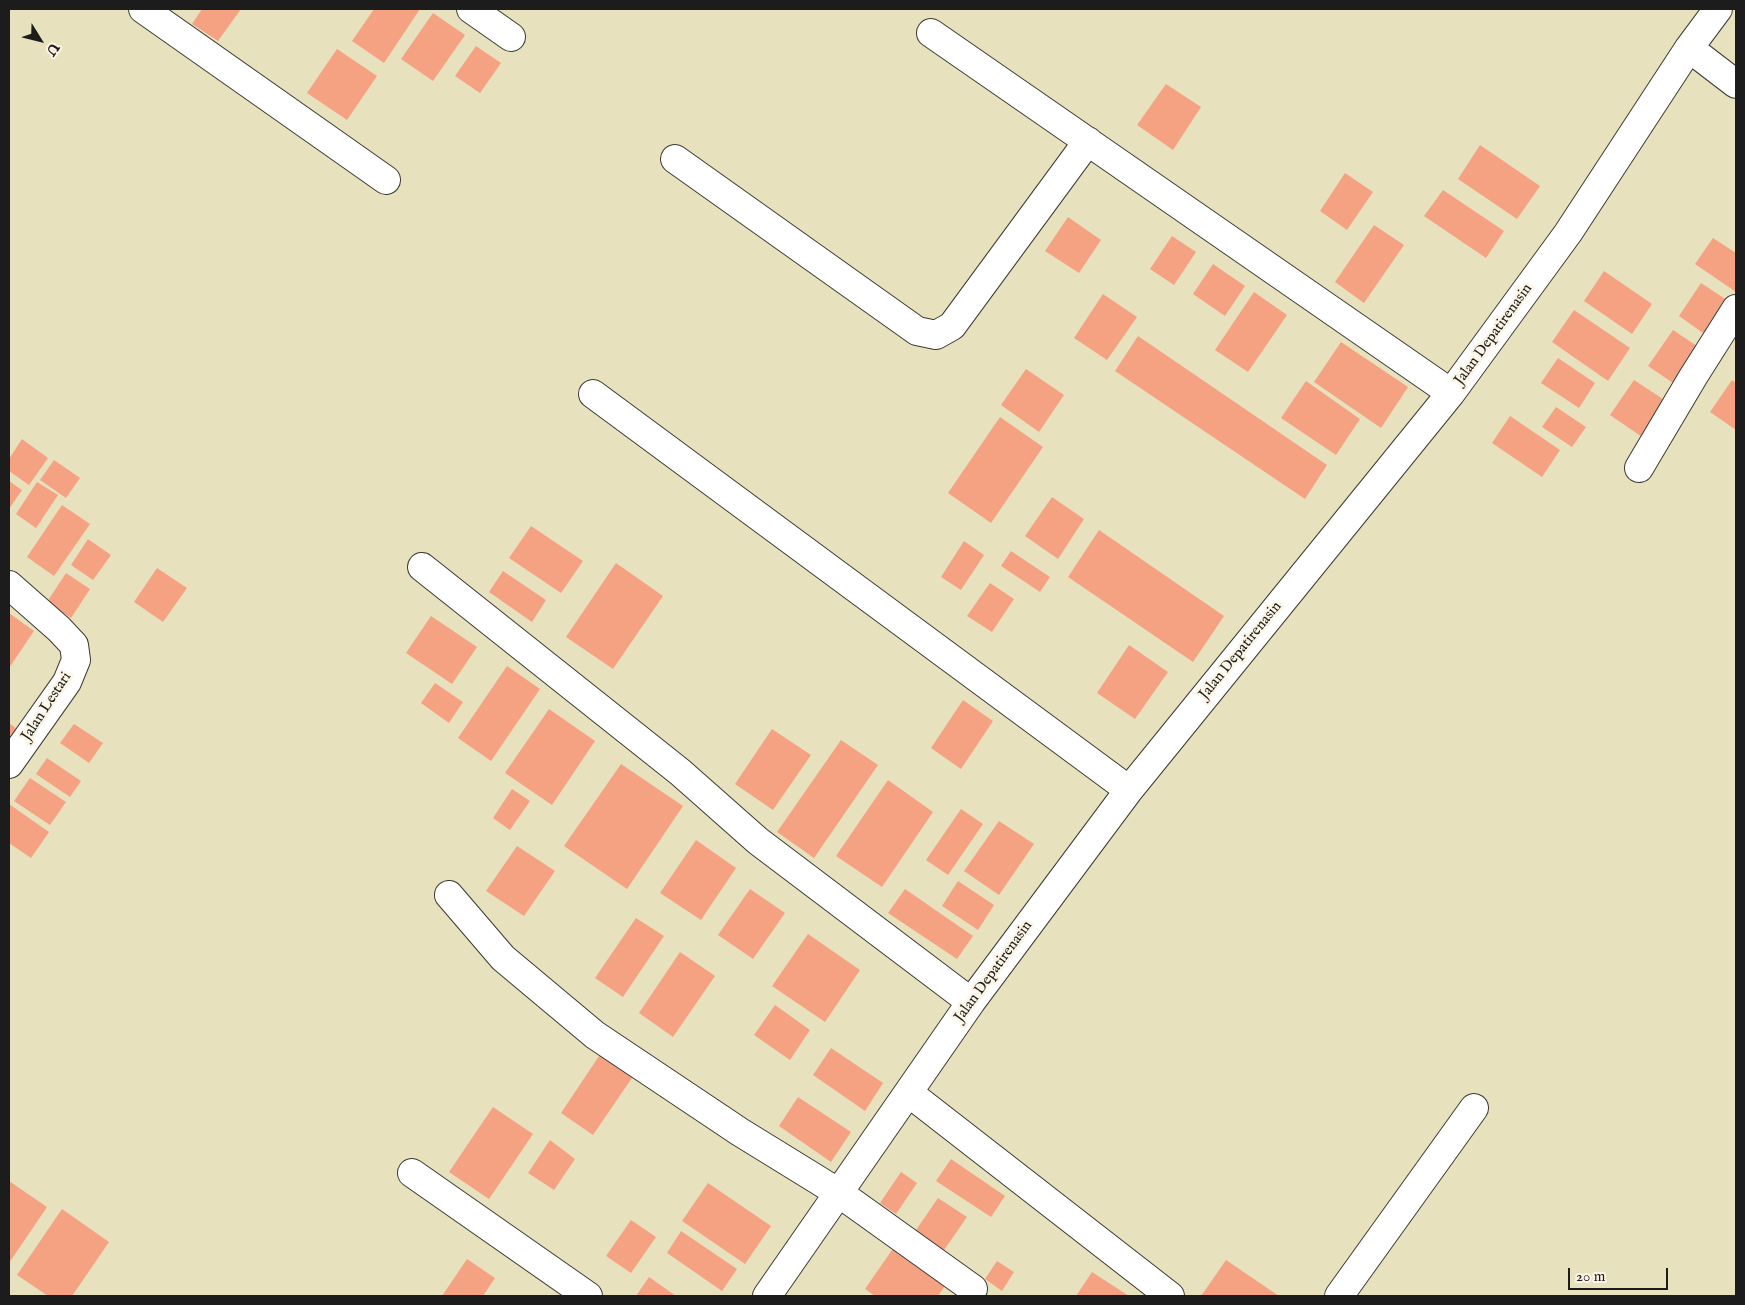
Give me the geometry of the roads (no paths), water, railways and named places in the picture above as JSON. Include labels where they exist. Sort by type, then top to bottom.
[{"type":"street","points":[[143,9],[386,180]]},
{"type":"street","points":[[471,9],[511,37]]},
{"type":"street","name":"Jalan Depatirenasin","points":[[767,1296],[971,1002],[1129,790],[1450,393],[1568,233],[1689,48],[1718,9]]},
{"type":"street","points":[[930,33],[1450,393]]},
{"type":"street","points":[[1689,48],[1736,84]]},
{"type":"street","points":[[675,159],[917,331],[936,335],[952,326],[1088,142]]},
{"type":"street","points":[[1639,468],[1736,309]]},
{"type":"street","points":[[593,394],[1129,790]]},
{"type":"street","points":[[422,568],[680,772],[758,841],[971,1002]]},
{"type":"street","name":"Jalan Lestari","points":[[9,584],[74,645],[76,660],[67,682],[9,764]]},
{"type":"street","points":[[449,895],[503,958],[596,1035],[740,1132],[838,1193],[973,1288]]},
{"type":"street","points":[[909,1093],[1170,1296]]},
{"type":"street","points":[[1339,1296],[1474,1108]]},
{"type":"street","points":[[412,1172],[588,1296]]}]
